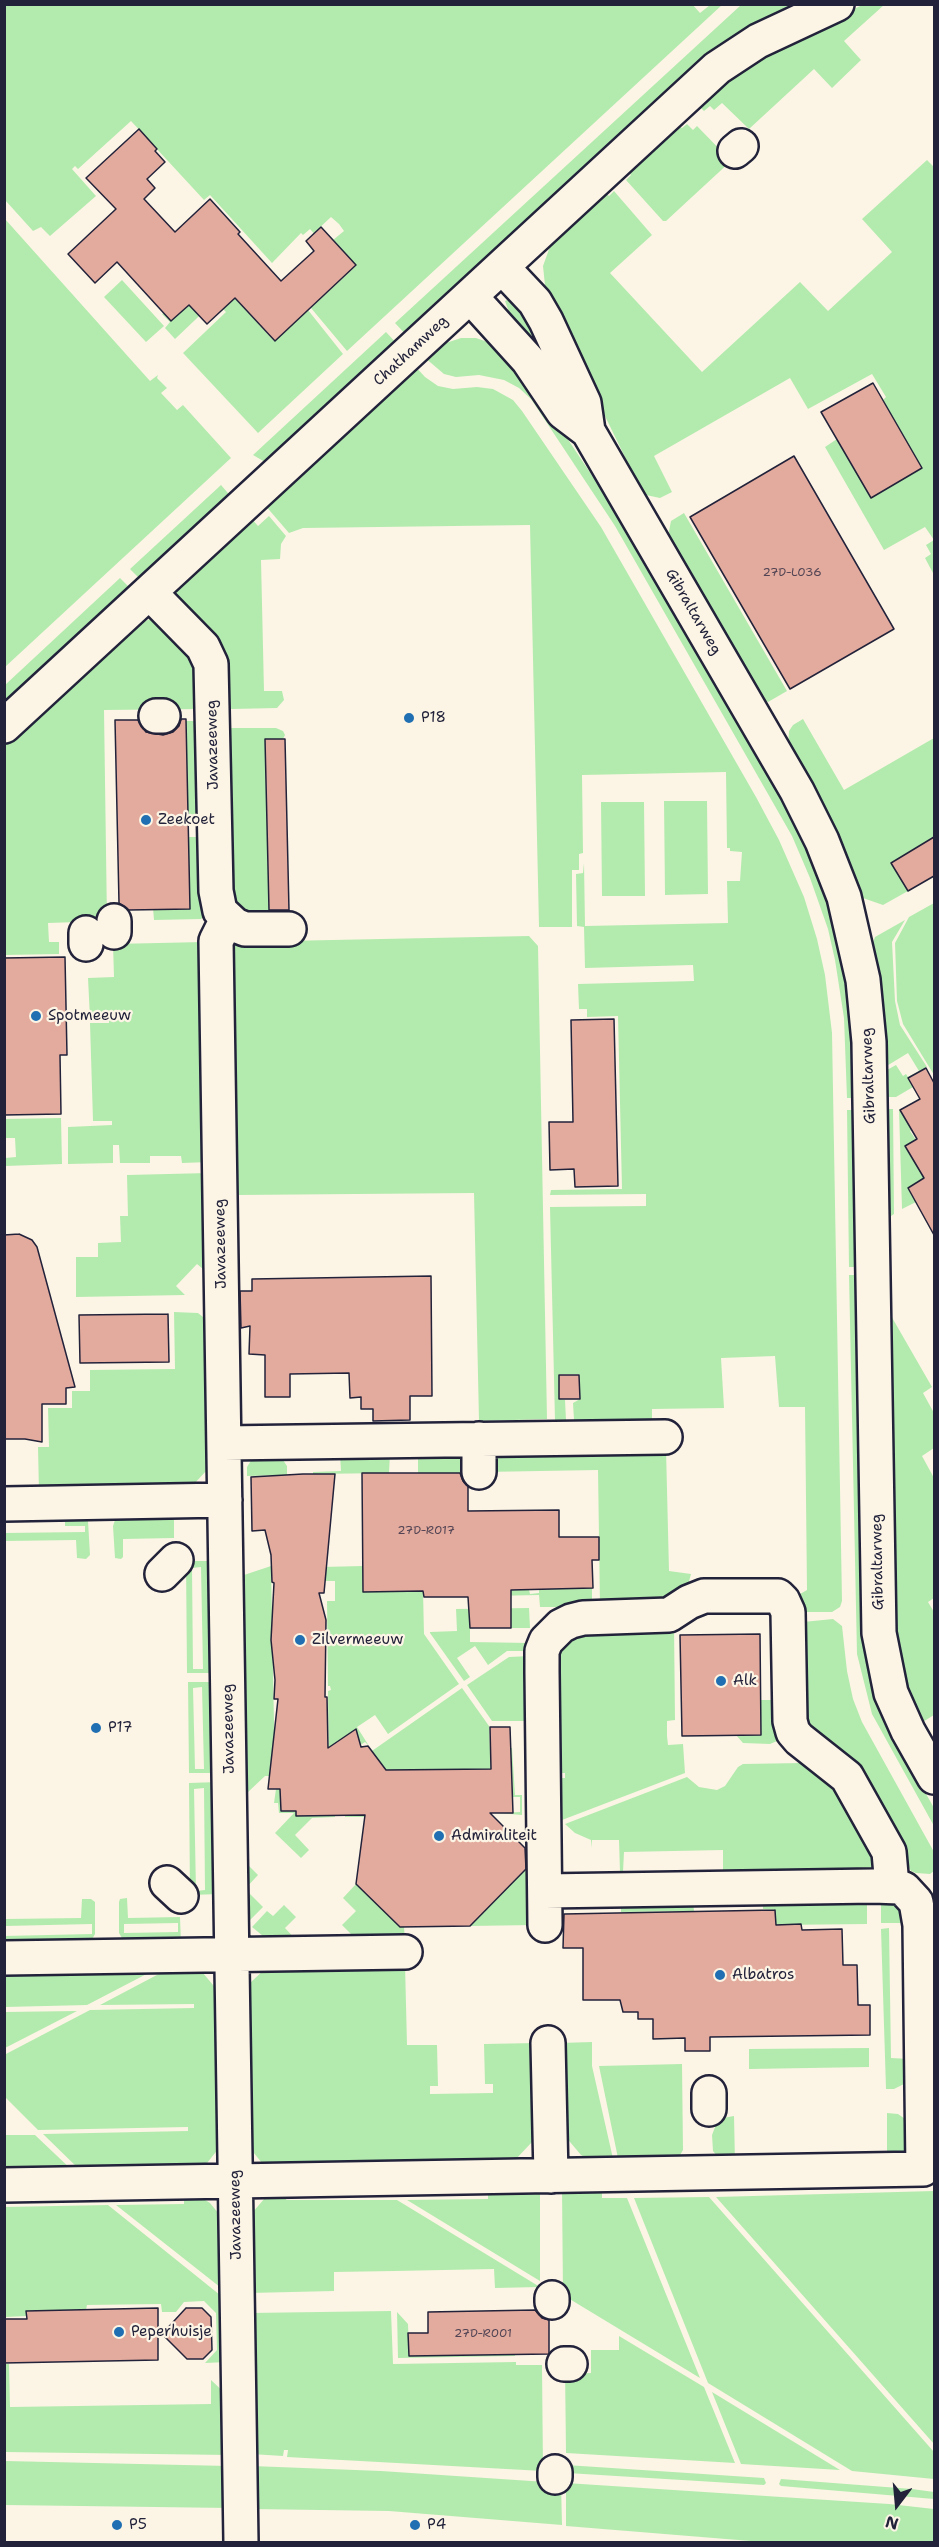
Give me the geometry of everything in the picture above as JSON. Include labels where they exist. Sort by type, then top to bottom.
[{"type":"street","name":"Chathamweg","points":[[4,726],[717,68],[758,41],[837,4]]},
{"type":"street","name":"Gibraltarweg","points":[[502,267],[535,302],[546,321],[584,403],[588,431],[797,791],[837,876],[852,927],[863,980],[869,1042],[879,1633],[891,1693],[908,1731],[934,1777]]},
{"type":"street","name":"Gibraltarweg","points":[[470,296],[528,360],[563,412],[588,431]]},
{"type":"street","name":"Javazeeweg","points":[[149,592],[203,647],[211,664],[216,891],[220,910],[227,919],[216,941],[226,1550],[236,1830],[226,1901],[233,1954],[241,2542]]},
{"type":"street","points":[[227,919],[245,929],[289,929]]},
{"type":"street","points":[[224,1443],[665,1437]]},
{"type":"street","points":[[479,1439],[479,1472]]},
{"type":"street","points":[[4,1504],[179,1507],[225,1500]]},
{"type":"street","points":[[545,1925],[542,1651],[546,1641],[561,1626],[571,1621],[583,1618],[664,1616],[677,1612],[696,1598],[778,1596],[783,1601],[788,1612],[790,1721],[793,1732],[847,1778],[889,1852],[892,1886]]},
{"type":"street","points":[[4,2185],[923,2169],[920,1925],[916,1902],[904,1889],[892,1886],[545,1891]]},
{"type":"street","points":[[4,1958],[184,1949],[233,1954],[329,1947],[405,1952]]},
{"type":"street","points":[[548,2043],[550,2176]]},
{"type":"green space","points":[[692,4],[700,13],[710,5],[722,5],[347,351],[311,308],[356,266],[333,240],[344,231],[339,224],[331,217],[316,231],[323,239],[330,236],[317,249],[318,238],[310,229],[303,235],[301,233],[272,263],[210,195],[204,200],[131,121],[78,169],[75,166],[72,169],[96,196],[50,236],[41,227],[33,231],[5,200],[5,5]]},
{"type":"green space","points":[[741,5],[811,5],[408,337],[395,323]]},
{"type":"green space","points":[[862,5],[884,5],[844,41],[861,60],[832,88],[814,69],[749,129],[722,103],[714,110],[710,106],[704,111],[701,108],[707,103],[703,98],[736,69]]},
{"type":"green space","points":[[675,124],[682,128],[687,124],[693,130],[697,126],[731,161],[666,221],[663,221],[626,180],[631,175],[626,169]]},
{"type":"green space","points":[[927,160],[934,167],[934,540],[925,527],[884,550],[825,447],[837,439],[871,498],[922,468],[883,400],[886,397],[872,374],[808,409],[790,378],[654,456],[672,492],[660,498],[646,495],[641,490],[546,295],[543,266],[552,241],[603,191],[609,196],[614,191],[652,235],[610,273],[702,372],[800,282],[828,311],[892,252],[862,219]]},
{"type":"green space","points":[[5,219],[150,381],[158,375],[157,378],[167,388],[161,393],[177,410],[183,405],[231,458],[5,667]]},
{"type":"green space","points":[[217,279],[274,341],[308,310],[343,354],[258,433],[183,353],[226,312],[215,301],[175,339],[165,328],[170,322],[162,314]]},
{"type":"green space","points":[[122,280],[164,326],[146,342],[104,297]]},
{"type":"green space","points":[[505,301],[524,309],[541,348],[534,348],[509,312]]},
{"type":"green space","points":[[386,332],[399,346],[265,462],[253,455]]},
{"type":"green space","points":[[461,338],[476,338],[499,346],[549,411],[623,522],[804,838],[828,897],[850,996],[855,1098],[847,1098],[844,1018],[828,929],[792,836],[615,526],[531,399],[519,388],[504,380],[479,375],[456,377],[444,374],[424,357],[440,345]]},
{"type":"green space","points":[[414,365],[438,386],[453,389],[477,387],[493,389],[513,400],[522,411],[601,527],[756,797],[779,840],[804,897],[825,975],[832,1033],[842,1601],[840,1607],[832,1612],[805,1612],[797,1600],[800,1594],[807,1590],[805,1407],[779,1407],[775,1356],[721,1358],[724,1408],[652,1409],[652,1419],[574,1420],[573,1403],[580,1399],[579,1374],[559,1374],[559,1399],[565,1400],[566,1420],[555,1421],[550,1207],[646,1206],[646,1194],[550,1195],[551,1190],[622,1189],[618,1016],[587,1017],[587,1009],[579,1009],[578,984],[694,981],[693,965],[585,968],[584,927],[577,926],[576,874],[583,873],[584,863],[585,926],[728,923],[727,881],[740,881],[742,852],[730,851],[730,848],[727,848],[726,772],[582,775],[583,853],[579,854],[579,870],[572,870],[572,927],[539,927],[530,525],[303,528],[289,533],[264,504]]},
{"type":"green space","points":[[221,485],[233,499],[143,582],[130,569]]},
{"type":"green space","points":[[684,513],[787,691],[768,702],[759,697],[668,536],[671,521]]},
{"type":"green space","points":[[269,516],[286,536],[281,544],[280,559],[261,560],[264,691],[282,691],[284,700],[277,708],[232,709],[228,708],[177,601],[176,589],[250,517],[258,526]]},
{"type":"green space","points":[[934,540],[934,575],[925,558],[931,554],[926,545]]},
{"type":"green space","points":[[120,578],[133,591],[5,710],[5,685]]},
{"type":"green space","points":[[155,619],[194,653],[201,709],[104,710],[107,921],[48,923],[49,942],[59,942],[59,954],[5,955],[5,744],[130,628]]},
{"type":"green space","points":[[803,719],[844,790],[934,738],[934,837],[891,863],[908,891],[883,905],[860,897],[788,746],[789,731],[793,725]]},
{"type":"green space","points":[[173,721],[202,721],[203,817],[175,817],[164,736]]},
{"type":"green space","points":[[276,728],[283,731],[285,735],[283,739],[265,740],[269,910],[288,911],[289,916],[246,915],[232,901],[228,729]]},
{"type":"green space","points":[[664,801],[707,801],[708,894],[665,895]]},
{"type":"green space","points":[[601,802],[644,802],[645,896],[602,896]]},
{"type":"green space","points":[[177,837],[203,837],[205,915],[201,919],[154,920],[153,908]]},
{"type":"green space","points":[[934,903],[934,1075],[903,1024],[897,1001],[895,943],[909,917]]},
{"type":"green space","points":[[905,920],[892,942],[895,1001],[900,1025],[927,1067],[908,1078],[913,1087],[896,1097],[885,1097],[885,1071],[896,1065],[903,1076],[906,1074],[908,1077],[919,1071],[908,1053],[885,1067],[872,945],[875,937]]},
{"type":"green space","points":[[529,936],[538,946],[547,1419],[479,1421],[474,1193],[237,1195],[234,942]]},
{"type":"green space","points":[[204,942],[209,1162],[182,1163],[181,1156],[150,1156],[150,1163],[120,1163],[119,1145],[113,1145],[113,1163],[68,1164],[68,1127],[112,1125],[112,1121],[93,1121],[90,1023],[109,1023],[109,1018],[90,1018],[88,978],[114,977],[113,944]]},
{"type":"green space","points":[[886,1109],[893,1109],[894,1214],[888,1218]]},
{"type":"green space","points":[[899,1109],[910,1127],[934,1113],[934,1116],[910,1131],[916,1140],[905,1147],[924,1178],[908,1188],[916,1202],[902,1209]]},
{"type":"green space","points":[[847,1110],[856,1110],[858,1267],[849,1267]]},
{"type":"green space","points":[[61,1118],[62,1164],[5,1166],[5,1158],[16,1157],[15,1138],[5,1138],[5,1119]]},
{"type":"green space","points":[[209,1173],[209,1274],[197,1264],[176,1286],[185,1295],[76,1297],[76,1257],[98,1257],[98,1243],[121,1242],[120,1216],[128,1216],[127,1175]]},
{"type":"green space","points":[[849,1275],[858,1275],[867,1659],[875,1693],[897,1742],[934,1808],[934,1826],[872,1714],[857,1654]]},
{"type":"green space","points":[[174,1312],[198,1313],[208,1321],[211,1461],[207,1470],[193,1485],[39,1492],[38,1447],[49,1447],[48,1408],[72,1408],[72,1391],[90,1391],[90,1370],[175,1369]]},
{"type":"green space","points":[[890,1314],[932,1387],[923,1393],[934,1413],[934,1448],[922,1456],[934,1478],[934,1598],[928,1602],[934,1612],[934,1715],[921,1723],[904,1683],[895,1633]]},
{"type":"green space","points":[[666,1449],[669,1571],[691,1574],[688,1585],[677,1598],[600,1606],[598,1470],[483,1472],[484,1451]]},
{"type":"green space","points":[[418,1452],[462,1452],[461,1473],[418,1473]]},
{"type":"green space","points":[[390,1453],[389,1473],[313,1474],[313,1472],[341,1471],[340,1454]]},
{"type":"green space","points":[[281,1457],[287,1466],[287,1475],[247,1476],[247,1467],[252,1459]]},
{"type":"green space","points":[[174,1512],[174,1538],[123,1539],[123,1557],[115,1558],[113,1526],[116,1517]]},
{"type":"green space","points":[[73,1514],[86,1517],[88,1521],[90,1555],[86,1559],[77,1558],[76,1540],[5,1541],[4,1533],[85,1532],[85,1526],[65,1526],[65,1521]]},
{"type":"green space","points":[[186,1561],[215,1561],[217,1673],[187,1673]],"holes":[[[201,1567],[203,1669],[193,1669],[192,1568]]]},
{"type":"green space","points":[[271,1566],[275,1776],[265,1776],[247,1793],[244,1575]]},
{"type":"green space","points":[[363,1566],[364,1592],[423,1591],[424,1634],[459,1684],[388,1734],[375,1715],[357,1727],[369,1746],[365,1742],[353,1750],[329,1776],[328,1691],[331,1690],[328,1686],[327,1601],[335,1601],[335,1581],[322,1581],[322,1567]]},
{"type":"green space","points":[[592,1588],[592,1607],[540,1607],[539,1595],[442,1597],[442,1591],[529,1590],[530,1594],[539,1593],[539,1589]]},
{"type":"green space","points":[[529,1608],[530,1628],[511,1628],[511,1615],[475,1616],[475,1628],[470,1629],[470,1642],[530,1643],[530,1651],[507,1651],[488,1665],[475,1646],[457,1658],[470,1677],[464,1681],[430,1633],[457,1631],[456,1609]]},
{"type":"green space","points":[[833,1619],[842,1626],[847,1671],[853,1699],[862,1722],[934,1852],[934,1871],[930,1874],[911,1871],[856,1770],[804,1728],[803,1622]]},
{"type":"green space","points":[[674,1625],[675,1720],[667,1721],[667,1736],[668,1745],[683,1744],[685,1773],[562,1820],[557,1810],[555,1778],[565,1778],[565,1773],[555,1773],[554,1658],[572,1634]]},
{"type":"green space","points":[[530,1656],[531,1721],[492,1721],[467,1685],[509,1657]]},
{"type":"green space","points":[[188,1682],[217,1682],[218,1773],[189,1773]],"holes":[[[202,1687],[204,1769],[195,1769],[193,1688]]]},
{"type":"green space","points":[[462,1688],[489,1726],[490,1748],[512,1748],[515,1795],[522,1795],[522,1815],[498,1813],[520,1812],[520,1797],[513,1797],[512,1769],[354,1771],[370,1817],[345,1817],[349,1767]]},
{"type":"green space","points":[[761,1700],[774,1700],[781,1734],[777,1741],[770,1744],[743,1743],[736,1735],[761,1734]]},
{"type":"green space","points":[[802,1763],[827,1773],[877,1863],[867,1873],[723,1876],[723,1850],[624,1852],[623,1872],[620,1872],[619,1840],[592,1840],[591,1848],[591,1840],[575,1833],[565,1824],[687,1777],[699,1787],[717,1790],[725,1786],[738,1767],[743,1764]]},
{"type":"green space","points":[[218,1782],[220,1894],[190,1895],[189,1783]],"holes":[[[204,1788],[205,1890],[196,1891],[194,1789]]]},
{"type":"green space","points":[[335,1782],[335,1817],[312,1818],[295,1835],[309,1850],[301,1858],[275,1833],[294,1813],[279,1813],[278,1803],[274,1803],[276,1789],[281,1789],[281,1811],[296,1810],[296,1816]]},
{"type":"green space","points":[[242,1859],[258,1875],[245,1889],[263,1907],[248,1922],[244,1912]]},
{"type":"green space","points":[[533,1861],[533,1925],[470,1926]]},
{"type":"green space","points":[[356,1884],[401,1927],[404,1927],[405,1940],[358,1941],[342,1925],[356,1911],[343,1898]]},
{"type":"green space","points":[[127,1898],[128,1918],[180,1917],[181,1944],[125,1943],[119,1933],[120,1899]],"holes":[[[178,1923],[178,1932],[124,1933],[124,1924]]]},
{"type":"green space","points":[[867,1898],[867,1924],[776,1925],[775,1910],[763,1909],[763,1899]]},
{"type":"green space","points":[[881,1898],[890,1899],[903,1909],[907,1923],[881,1923]]},
{"type":"green space","points":[[82,1899],[91,1899],[95,1902],[95,1934],[90,1943],[5,1946],[4,1936],[92,1934],[92,1924],[5,1926],[5,1919],[81,1918]]},
{"type":"green space","points":[[693,1901],[694,1911],[621,1912],[621,1902]]},
{"type":"green space","points":[[284,1905],[296,1917],[285,1928],[298,1942],[273,1941],[252,1927],[267,1911],[273,1916]]},
{"type":"green space","points":[[889,1928],[891,2058],[909,2059],[908,2079],[894,2089],[886,2089],[881,1929]]},
{"type":"green space","points":[[405,1964],[407,2045],[437,2045],[438,2086],[430,2086],[430,2094],[493,2093],[493,2084],[485,2084],[484,2044],[536,2043],[537,2127],[532,2142],[516,2159],[506,2163],[268,2167],[262,2163],[249,2147],[247,1989],[250,1983],[266,1968]]},
{"type":"green space","points":[[160,1967],[87,2005],[5,2007],[4,1970]]},
{"type":"green space","points":[[172,1967],[197,1970],[203,1973],[218,1991],[219,2148],[207,2163],[198,2167],[82,2172],[43,2134],[188,2131],[188,2127],[38,2130],[5,2097],[4,2055],[90,2010],[194,2008],[194,2004],[100,2005]]},
{"type":"green space","points":[[77,2011],[5,2048],[5,2012]]},
{"type":"green space","points":[[592,2042],[592,2066],[614,2163],[591,2160],[581,2155],[565,2136],[560,2043]]},
{"type":"green space","points":[[869,2048],[869,2067],[749,2069],[749,2049]]},
{"type":"green space","points":[[682,2064],[683,2150],[679,2157],[619,2163],[599,2066]]},
{"type":"green space","points":[[887,2113],[898,2114],[908,2121],[908,2147],[903,2153],[887,2159]]},
{"type":"green space","points":[[734,2116],[735,2162],[718,2157],[713,2151],[712,2135],[717,2122]]},
{"type":"green space","points":[[4,2135],[35,2135],[74,2172],[5,2174]]},
{"type":"green space","points":[[540,2187],[540,2281],[407,2200],[488,2199],[488,2194],[400,2196],[391,2190]]},
{"type":"green space","points":[[623,2187],[625,2193],[602,2193],[602,2198],[627,2198],[700,2378],[563,2295],[562,2188]]},
{"type":"green space","points":[[380,2190],[390,2196],[287,2197],[286,2200],[397,2200],[540,2287],[495,2288],[494,2269],[334,2272],[334,2291],[249,2293],[252,2213],[265,2198],[270,2195]]},
{"type":"green space","points":[[934,2191],[934,2444],[716,2197]]},
{"type":"green space","points":[[709,2197],[934,2452],[934,2479],[852,2471],[708,2383],[634,2198]]},
{"type":"green space","points":[[184,2198],[202,2198],[210,2203],[219,2214],[225,2291],[116,2205],[184,2204]]},
{"type":"green space","points":[[108,2205],[225,2299],[227,2362],[205,2363],[217,2350],[216,2313],[204,2301],[184,2302],[176,2312],[162,2312],[161,2304],[87,2305],[86,2310],[27,2311],[27,2316],[5,2317],[4,2207]]},
{"type":"green space","points":[[391,2311],[393,2364],[516,2362],[516,2365],[542,2365],[543,2471],[287,2457],[288,2450],[284,2450],[283,2456],[251,2454],[249,2313]]},
{"type":"green space","points":[[397,2312],[408,2324],[409,2352],[413,2356],[515,2354],[515,2356],[398,2358]]},
{"type":"green space","points":[[619,2336],[704,2387],[735,2463],[566,2453],[565,2367],[569,2374],[591,2373],[591,2350],[619,2350]]},
{"type":"green space","points":[[5,2364],[9,2364],[10,2407],[211,2404],[211,2380],[228,2396],[229,2455],[5,2452]]},
{"type":"green space","points":[[712,2392],[840,2470],[741,2464]]},
{"type":"green space","points":[[5,2461],[229,2466],[230,2508],[5,2505]]},
{"type":"green space","points":[[566,2465],[764,2478],[766,2483],[764,2485],[567,2473]]},
{"type":"green space","points":[[252,2466],[381,2471],[561,2483],[562,2525],[389,2511],[252,2509]]},
{"type":"green space","points":[[781,2479],[912,2489],[934,2492],[934,2499],[781,2486],[779,2484]]},
{"type":"green space","points":[[566,2483],[889,2504],[934,2509],[934,2542],[763,2542],[566,2526]]},
{"type":"building","points":[[139,129],[165,162],[147,179],[155,188],[144,199],[175,232],[210,199],[281,281],[314,251],[306,241],[321,227],[356,265],[275,341],[235,298],[207,324],[189,305],[171,321],[117,262],[95,283],[68,254],[116,209],[86,178]]},
{"type":"building","points":[[873,383],[922,468],[871,498],[821,412]]},
{"type":"building","points":[[794,456],[894,629],[790,689],[690,517]]},
{"type":"building","name":"Zeekoet","points":[[181,719],[186,719],[190,909],[129,910],[119,903],[115,720],[138,720],[146,732],[163,735],[173,732],[179,726]]},
{"type":"building","points":[[265,739],[285,739],[289,910],[269,910]]},
{"type":"building","points":[[934,837],[934,876],[908,891],[891,863]]},
{"type":"building","name":"Spotmeeuw","points":[[65,957],[67,1055],[60,1055],[61,1114],[4,1115],[4,958]]},
{"type":"building","points":[[614,1019],[618,1186],[575,1187],[574,1169],[550,1170],[549,1122],[573,1122],[571,1020]]},
{"type":"building","points":[[926,1068],[934,1083],[934,1235],[908,1188],[924,1178],[905,1146],[917,1139],[900,1110],[920,1099],[908,1078]]},
{"type":"building","points":[[19,1234],[32,1240],[37,1247],[75,1387],[66,1388],[66,1404],[42,1404],[42,1442],[4,1439],[4,1235]]},
{"type":"building","points":[[431,1276],[432,1396],[410,1396],[410,1420],[373,1421],[373,1409],[361,1409],[361,1397],[350,1398],[349,1373],[290,1374],[290,1397],[265,1397],[265,1355],[249,1354],[250,1326],[241,1328],[240,1291],[252,1291],[252,1279]]},
{"type":"building","points":[[168,1314],[169,1362],[80,1363],[79,1315]]},
{"type":"building","points":[[559,1375],[579,1375],[580,1399],[559,1399]]},
{"type":"building","points":[[362,1473],[460,1473],[468,1486],[468,1511],[559,1510],[559,1537],[599,1537],[599,1560],[592,1560],[593,1588],[511,1590],[511,1628],[470,1628],[468,1597],[424,1597],[423,1591],[363,1592]]},
{"type":"building","points":[[335,1474],[324,1593],[319,1593],[326,1620],[325,1697],[327,1697],[328,1748],[356,1729],[361,1747],[368,1746],[386,1770],[491,1769],[490,1727],[510,1727],[513,1813],[490,1813],[525,1848],[526,1869],[470,1926],[400,1927],[356,1884],[365,1815],[296,1816],[296,1811],[281,1811],[280,1789],[268,1789],[278,1699],[274,1699],[275,1680],[271,1640],[274,1583],[272,1582],[271,1555],[265,1530],[252,1531],[251,1477]]},
{"type":"building","name":"Alk","points":[[760,1634],[761,1735],[682,1736],[680,1635]]},
{"type":"building","name":"Albatros","points":[[775,1910],[776,1925],[801,1924],[802,1930],[842,1929],[843,1965],[857,1965],[858,2005],[870,2005],[870,2035],[710,2037],[710,2051],[685,2051],[685,2038],[653,2039],[653,2019],[638,2019],[638,2012],[623,2012],[620,2000],[583,2000],[583,1948],[563,1948],[564,1914]]},
{"type":"building","name":"Peperhuisje","points":[[158,2308],[158,2360],[4,2363],[4,2319],[27,2319],[26,2311]]},
{"type":"building","points":[[186,2308],[202,2308],[211,2317],[212,2350],[203,2359],[187,2359],[162,2334]]},
{"type":"building","points":[[535,2310],[542,2318],[549,2320],[549,2354],[409,2356],[408,2333],[428,2333],[428,2312]]},
{"type":"place","name":"P18","points":[[409,718]]},
{"type":"place","name":"Zeekoet","points":[[146,820]]},
{"type":"place","name":"Spotmeeuw","points":[[36,1016]]},
{"type":"place","name":"Zilvermeeuw","points":[[300,1640]]},
{"type":"place","name":"Alk","points":[[721,1681]]},
{"type":"place","name":"P17","points":[[96,1728]]},
{"type":"place","name":"Admiraliteit","points":[[439,1836]]},
{"type":"place","name":"Albatros","points":[[720,1975]]},
{"type":"place","name":"Peperhuisje","points":[[119,2332]]},
{"type":"place","name":"P5","points":[[117,2525]]},
{"type":"place","name":"P4","points":[[415,2525]]}]
